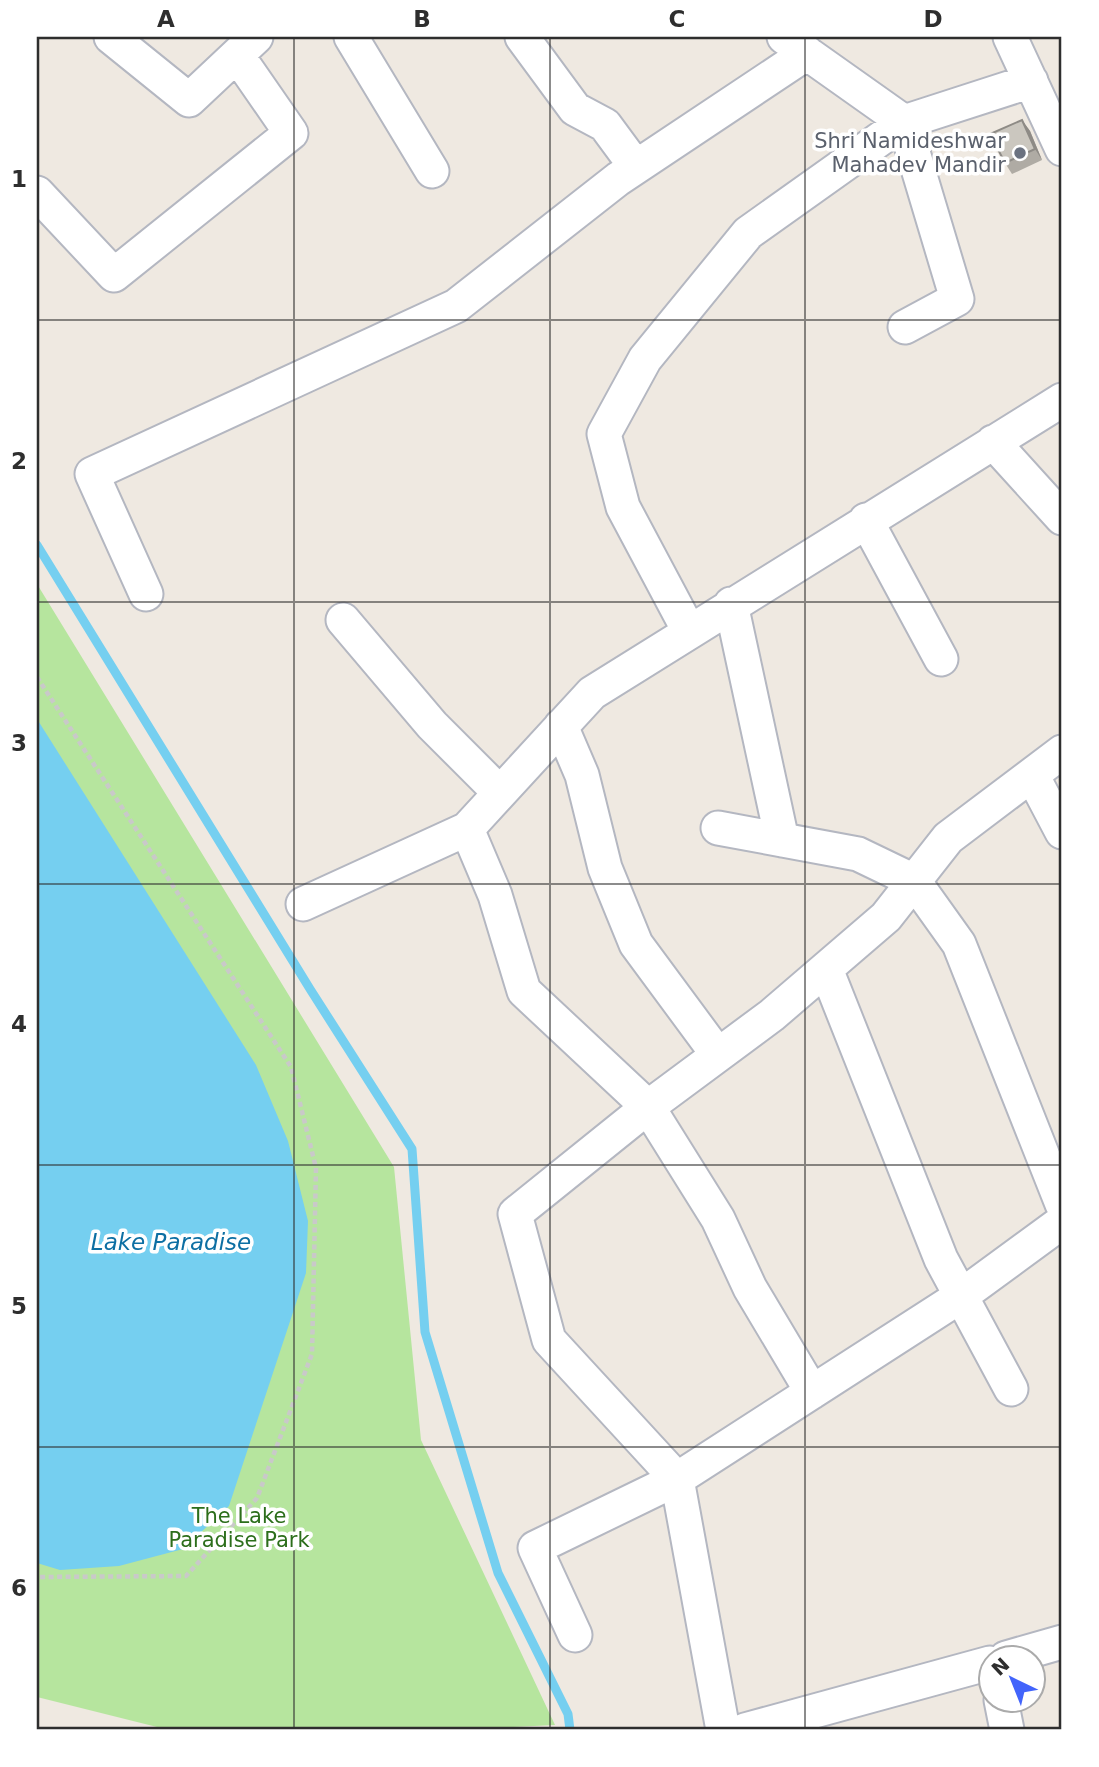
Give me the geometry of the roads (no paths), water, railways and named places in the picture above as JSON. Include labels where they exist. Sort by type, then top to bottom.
[{"type":"street","points":[[37,193],[114,275],[291,133],[246,46],[188,100],[111,37]]},
{"type":"street","points":[[351,37],[432,171]]},
{"type":"street","points":[[522,37],[575,109],[605,125],[636,167]]},
{"type":"street","points":[[1010,37],[1062,149]]},
{"type":"street","points":[[146,594],[92,474],[456,306],[795,45],[904,122],[957,299],[905,327]]},
{"type":"street","points":[[689,631],[624,507],[604,434],[645,359],[748,233],[904,122],[1031,81]]},
{"type":"street","points":[[303,904],[467,829],[592,693],[1062,400]]},
{"type":"street","points":[[993,442],[1062,518]]},
{"type":"street","points":[[866,520],[941,659]]},
{"type":"street","points":[[731,604],[782,840]]},
{"type":"street","points":[[342,620],[432,725],[500,793]]},
{"type":"street","points":[[561,726],[582,775],[605,868],[636,944],[718,1055]]},
{"type":"street","points":[[723,1730],[677,1479],[548,1340],[515,1214],[826,969],[886,918],[948,838],[1062,752]]},
{"type":"street","points":[[1032,775],[1062,832]]},
{"type":"street","points":[[718,828],[858,854],[914,881],[959,944],[1062,1204]]},
{"type":"street","points":[[467,829],[495,895],[524,991],[648,1107],[718,1219],[750,1288],[812,1392]]},
{"type":"street","points":[[826,969],[941,1259],[1011,1389]]},
{"type":"street","points":[[575,1635],[535,1548],[677,1479],[961,1296],[1062,1222]]},
{"type":"street","points":[[746,1730],[976,1667]]},
{"type":"water","name":"Lake Paradise","points":[[37,719],[256,1065],[288,1141],[308,1221],[306,1273],[229,1506],[183,1549],[119,1566],[60,1570],[37,1563]]},
{"type":"waterway","points":[[37,545],[310,989],[412,1149],[425,1332],[498,1573],[568,1714],[570,1730]]},
{"type":"place","name":"Shri Namideshwar Mahadev Mandir","points":[[1020,153]]},
{"type":"park label","name":"The Lake Paradise Park","points":[[239,1528]]}]
